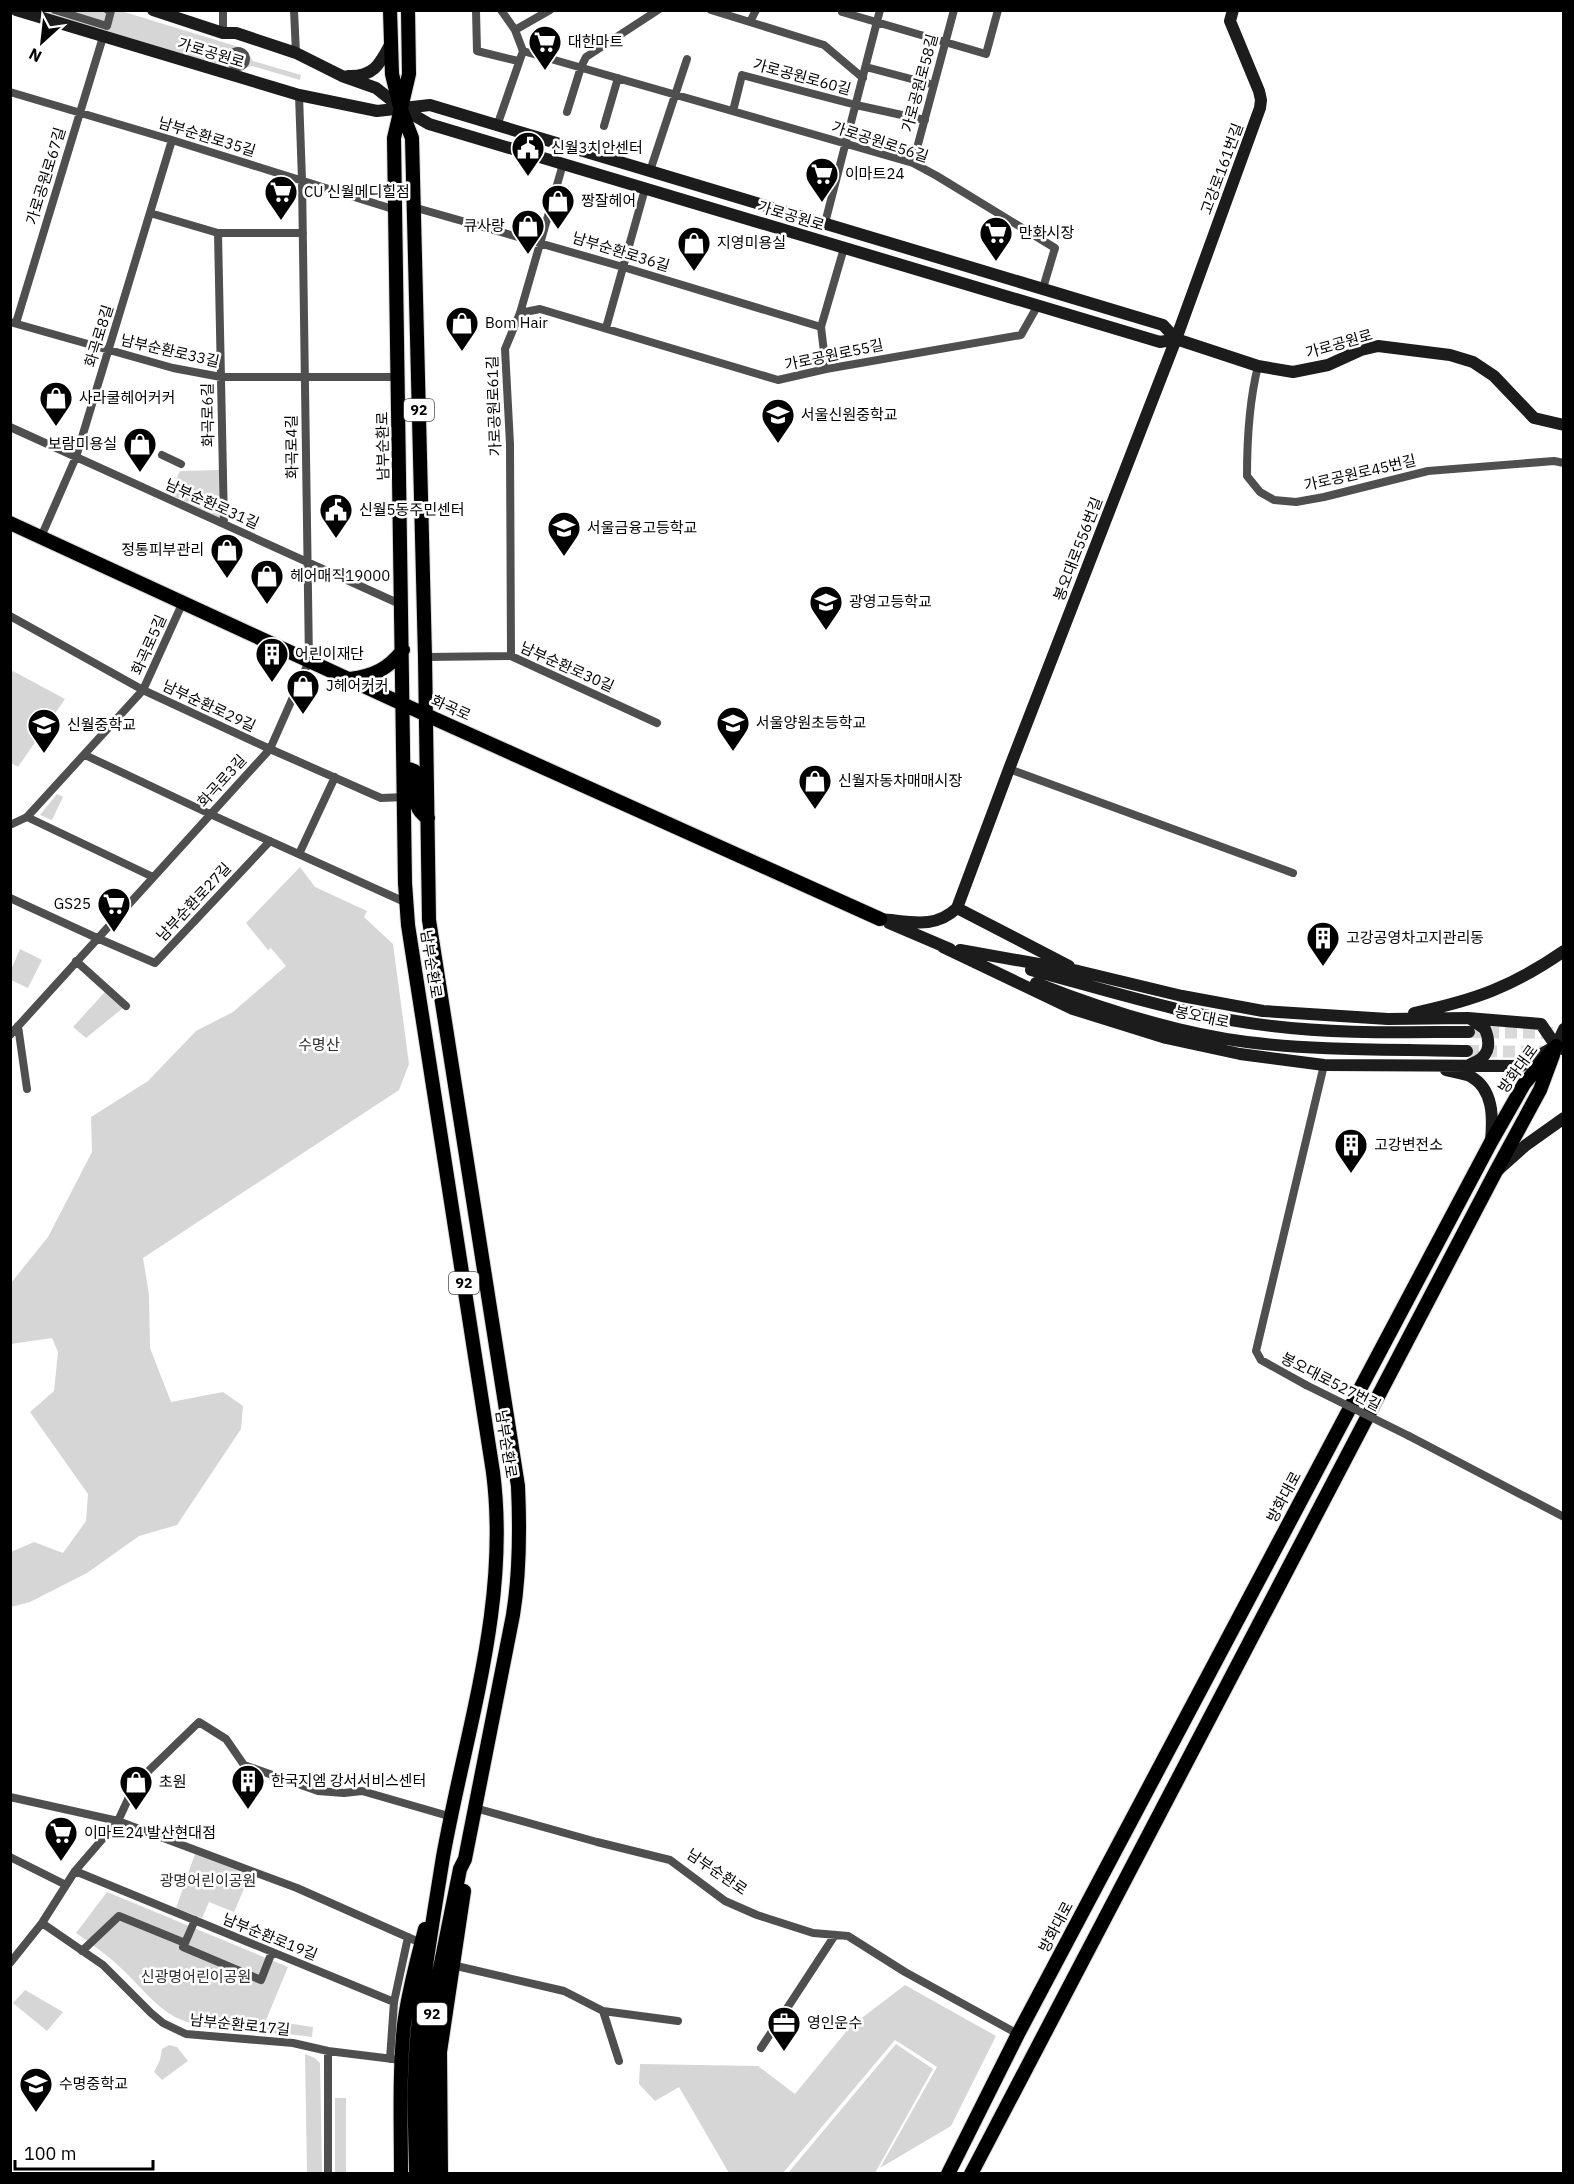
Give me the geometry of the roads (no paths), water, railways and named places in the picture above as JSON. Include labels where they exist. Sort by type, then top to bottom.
[{"type":"main road","name":"남부순환로","points":[[390,10],[392,74],[400,107],[412,138],[429,920],[516,1474],[520,1532],[519,1576],[513,1615],[476,1808],[465,1859],[457,1881],[434,1998],[428,2069],[429,2174]]},
{"type":"main road","name":"남부순환로","points":[[400,2174],[396,2060],[421,1943],[452,1817],[490,1629],[497,1572],[498,1505],[408,925],[394,138],[409,74],[408,10]]},
{"type":"main road","name":"화곡로","points":[[11,525],[880,919]]},
{"type":"main road","points":[[403,628],[409,632],[412,658],[420,659],[425,655]]},
{"type":"main road","points":[[349,679],[376,675],[393,663],[403,650]]},
{"type":"main road","points":[[405,772],[409,769],[414,771],[415,800],[418,810],[428,818]]},
{"type":"main road","name":"방화대로","points":[[948,2174],[1018,2034],[1491,1142],[1524,1084],[1561,1045]]},
{"type":"main road","name":"방화대로","points":[[971,2174],[1540,1090],[1561,1045]]},
{"type":"main road","name":"남부순환로","points":[[416,2174],[415,2089],[418,2029],[443,1857]]},
{"type":"main road","name":"남부순환로","points":[[441,2174],[440,2052],[467,1872],[465,1859]]},
{"type":"street","name":"가로공원로","points":[[15,10],[298,95],[377,111],[430,105],[1163,325],[1176,339]]},
{"type":"street","points":[[55,10],[106,26],[111,11],[108,10]]},
{"type":"street","name":"가로공원로","points":[[153,10],[223,33],[236,33],[296,53],[342,76],[376,88],[400,107],[429,124],[1160,342],[1176,339],[1258,366],[1293,372],[1328,365],[1360,350],[1378,346],[1450,355],[1473,362],[1494,376],[1534,418],[1563,425]]},
{"type":"street","points":[[223,10],[223,33]]},
{"type":"street","points":[[294,10],[296,53]]},
{"type":"street","points":[[476,10],[477,51],[518,61]]},
{"type":"street","points":[[497,126],[523,51],[515,30],[501,10]]},
{"type":"street","points":[[515,30],[550,10]]},
{"type":"street","points":[[567,112],[586,57],[658,10]]},
{"type":"street","points":[[711,10],[824,45],[862,78]]},
{"type":"street","points":[[750,22],[756,10]]},
{"type":"street","name":"가로공원로60길","points":[[825,223],[880,10]]},
{"type":"street","name":"가로공원로58길","points":[[913,164],[954,10]]},
{"type":"street","points":[[842,11],[986,54],[998,10]]},
{"type":"street","name":"고강로161번길","points":[[1176,339],[1260,108],[1259,91],[1230,21],[1232,12]]},
{"type":"street","name":"가로공원로67길","points":[[14,323],[103,37]]},
{"type":"street","points":[[342,76],[358,76],[368,73],[382,60],[391,43]]},
{"type":"street","points":[[233,66],[230,56],[233,52],[238,51]]},
{"type":"street","name":"가로공원로56길","points":[[523,51],[913,164],[937,176],[1055,248],[1043,288]]},
{"type":"street","points":[[650,171],[687,59]]},
{"type":"street","name":"가로공원로60길","points":[[866,67],[934,85]]},
{"type":"street","name":"가로공원로60길","points":[[733,111],[742,75],[856,105],[925,120]]},
{"type":"street","points":[[604,126],[618,78]]},
{"type":"street","name":"남부순환로35길","points":[[10,92],[396,210]]},
{"type":"street","name":"화곡로4길","points":[[298,95],[302,180],[309,661]]},
{"type":"street","name":"화곡로8길","points":[[40,537],[76,457],[172,140]]},
{"type":"street","name":"가로공원로61길","points":[[511,656],[510,444],[505,350],[520,312],[563,164]]},
{"type":"street","points":[[606,328],[645,189]]},
{"type":"street","name":"남부순환로36길","points":[[413,207],[821,327]]},
{"type":"street","points":[[150,213],[218,233],[303,233]]},
{"type":"street","name":"화곡로6길","points":[[218,233],[224,524]]},
{"type":"street","points":[[826,369],[821,327],[844,248]]},
{"type":"street","name":"가로공원로55길","points":[[520,312],[540,309],[778,381],[826,369],[1021,335],[1038,305]]},
{"type":"street","name":"남부순환로33길","points":[[14,323],[173,368],[221,377],[399,377]]},
{"type":"street","name":"봉오대로556번길","points":[[957,908],[1176,339]]},
{"type":"street","name":"가로공원로45번길","points":[[1258,366],[1249,414],[1247,476],[1260,492],[1274,500],[1296,502],[1428,471],[1554,461],[1563,463]]},
{"type":"street","name":"남부순환로31길","points":[[10,427],[402,606]]},
{"type":"street","name":"남부순환로31길","points":[[162,455],[181,464]]},
{"type":"street","name":"화곡로5길","points":[[10,825],[27,817],[143,690],[183,602]]},
{"type":"street","name":"남부순환로29길","points":[[10,616],[143,690],[270,749],[381,798],[405,797]]},
{"type":"street","name":"남부순환로30길","points":[[425,655],[511,656],[657,723]]},
{"type":"street","name":"화곡로3길","points":[[10,1035],[270,749],[309,661]]},
{"type":"street","points":[[85,755],[407,903]]},
{"type":"street","points":[[1009,770],[1293,873]]},
{"type":"street","points":[[299,854],[335,777]]},
{"type":"street","points":[[27,817],[153,877]]},
{"type":"street","name":"남부순환로27길","points":[[97,938],[155,963],[270,841]]},
{"type":"street","points":[[10,898],[97,938]]},
{"type":"street","points":[[880,919],[938,922],[957,908],[1078,971]]},
{"type":"street","name":"봉오대로","points":[[880,919],[943,947],[1077,999],[1186,1030],[1247,1042],[1323,1048],[1467,1051]]},
{"type":"street","points":[[943,947],[1078,971],[1182,996],[1263,1011],[1388,1019],[1468,1018],[1541,1024],[1561,1045]]},
{"type":"street","points":[[943,947],[1073,1009],[1155,1035],[1240,1054],[1324,1065],[1521,1066],[1561,1045]]},
{"type":"street","name":"봉오대로","points":[[943,947],[1212,1017],[1271,1026],[1331,1031],[1469,1032]]},
{"type":"street","points":[[1388,1019],[1483,996],[1514,982],[1563,951]]},
{"type":"street","points":[[76,962],[126,1005]]},
{"type":"street","points":[[1467,1066],[1486,1054],[1490,1045],[1485,1029],[1468,1018]]},
{"type":"street","points":[[18,1026],[27,1089]]},
{"type":"street","points":[[1561,1045],[1563,1029]]},
{"type":"street","name":"봉오대로527번길","points":[[1324,1065],[1256,1351],[1261,1360],[1306,1385],[1563,1517]]},
{"type":"street","points":[[1431,1066],[1469,1076],[1478,1084],[1490,1102],[1493,1122],[1491,1142]]},
{"type":"street","points":[[1495,1173],[1563,1118]]},
{"type":"street","points":[[10,1963],[42,1923],[75,1871],[118,1821],[135,1784],[199,1722],[226,1739],[244,1765],[318,1791],[344,1793],[362,1791],[452,1817]]},
{"type":"street","points":[[10,1797],[118,1821],[297,1888],[421,1943]]},
{"type":"street","name":"남부순환로","points":[[476,1808],[670,1860],[725,1901],[757,1916],[813,1933],[848,1936],[905,1972],[1018,2034]]},
{"type":"street","points":[[10,1857],[66,1885]]},
{"type":"street","name":"남부순환로19길","points":[[75,1871],[394,2002]]},
{"type":"street","points":[[82,1951],[120,1916],[185,1943]]},
{"type":"street","points":[[195,1920],[183,1947],[261,1980],[272,1952]]},
{"type":"street","name":"남부순환로17길","points":[[42,1923],[103,1965],[151,2013],[174,2029],[186,2034],[293,2043],[328,2051],[396,2060]]},
{"type":"street","points":[[761,2048],[835,1935]]},
{"type":"street","points":[[394,2002],[408,1937]]},
{"type":"street","points":[[452,1965],[564,1991],[603,2011],[678,2022]]},
{"type":"street","name":"남부순환로","points":[[394,2002],[396,2060]]},
{"type":"street","points":[[603,2011],[619,2061]]},
{"type":"street","points":[[328,2051],[328,2174]]},
{"type":"tunnel","points":[[1469,1032],[1564,1033]]},
{"type":"tunnel","points":[[1467,1051],[1550,1052]]},
{"type":"place","name":"대한마트","points":[[545,71]]},
{"type":"place","name":"신월3치안센터","points":[[528,177]]},
{"type":"place","name":"이마트24","points":[[822,203]]},
{"type":"place","name":"CU 신월메디힐점","points":[[281,221]]},
{"type":"place","name":"짱잘헤어","points":[[558,230]]},
{"type":"place","name":"큐사랑","points":[[528,255]]},
{"type":"place","name":"만화시장","points":[[996,262]]},
{"type":"place","name":"지영미용실","points":[[694,272]]},
{"type":"place","name":"Bom Hair","points":[[462,352]]},
{"type":"place","name":"사라쿨헤어커커","points":[[56,427]]},
{"type":"place","name":"서울신원중학교","points":[[778,444]]},
{"type":"place","name":"보람미용실","points":[[140,473]]},
{"type":"place","name":"신월5동주민센터","points":[[336,539]]},
{"type":"place","name":"서울금융고등학교","points":[[564,557]]},
{"type":"place","name":"정통피부관리","points":[[227,579]]},
{"type":"place","name":"헤어매직19000","points":[[267,605]]},
{"type":"place","name":"광영고등학교","points":[[826,631]]},
{"type":"place","name":"어린이재단","points":[[272,683]]},
{"type":"place","name":"J헤어커커","points":[[303,715]]},
{"type":"place","name":"서울양원초등학교","points":[[733,752]]},
{"type":"place","name":"신월중학교","points":[[44,754]]},
{"type":"place","name":"신월자동차매매시장","points":[[815,810]]},
{"type":"place","name":"GS25","points":[[114,933]]},
{"type":"place","name":"고강공영차고지관리동","points":[[1323,967]]},
{"type":"place","name":"고강변전소","points":[[1351,1174]]},
{"type":"place","name":"한국지엠 강서서비스센터","points":[[248,1810]]},
{"type":"place","name":"초원","points":[[136,1811]]},
{"type":"place","name":"이마트24 발산현대점","points":[[61,1862]]},
{"type":"place","name":"영인운수","points":[[784,2052]]},
{"type":"place","name":"수명중학교","points":[[36,2113]]},
{"type":"park label","name":"수명산","points":[[319,1045]]},
{"type":"park label","name":"광명어린이공원","points":[[208,1881]]},
{"type":"park label","name":"신광명어린이공원","points":[[196,1977]]}]
